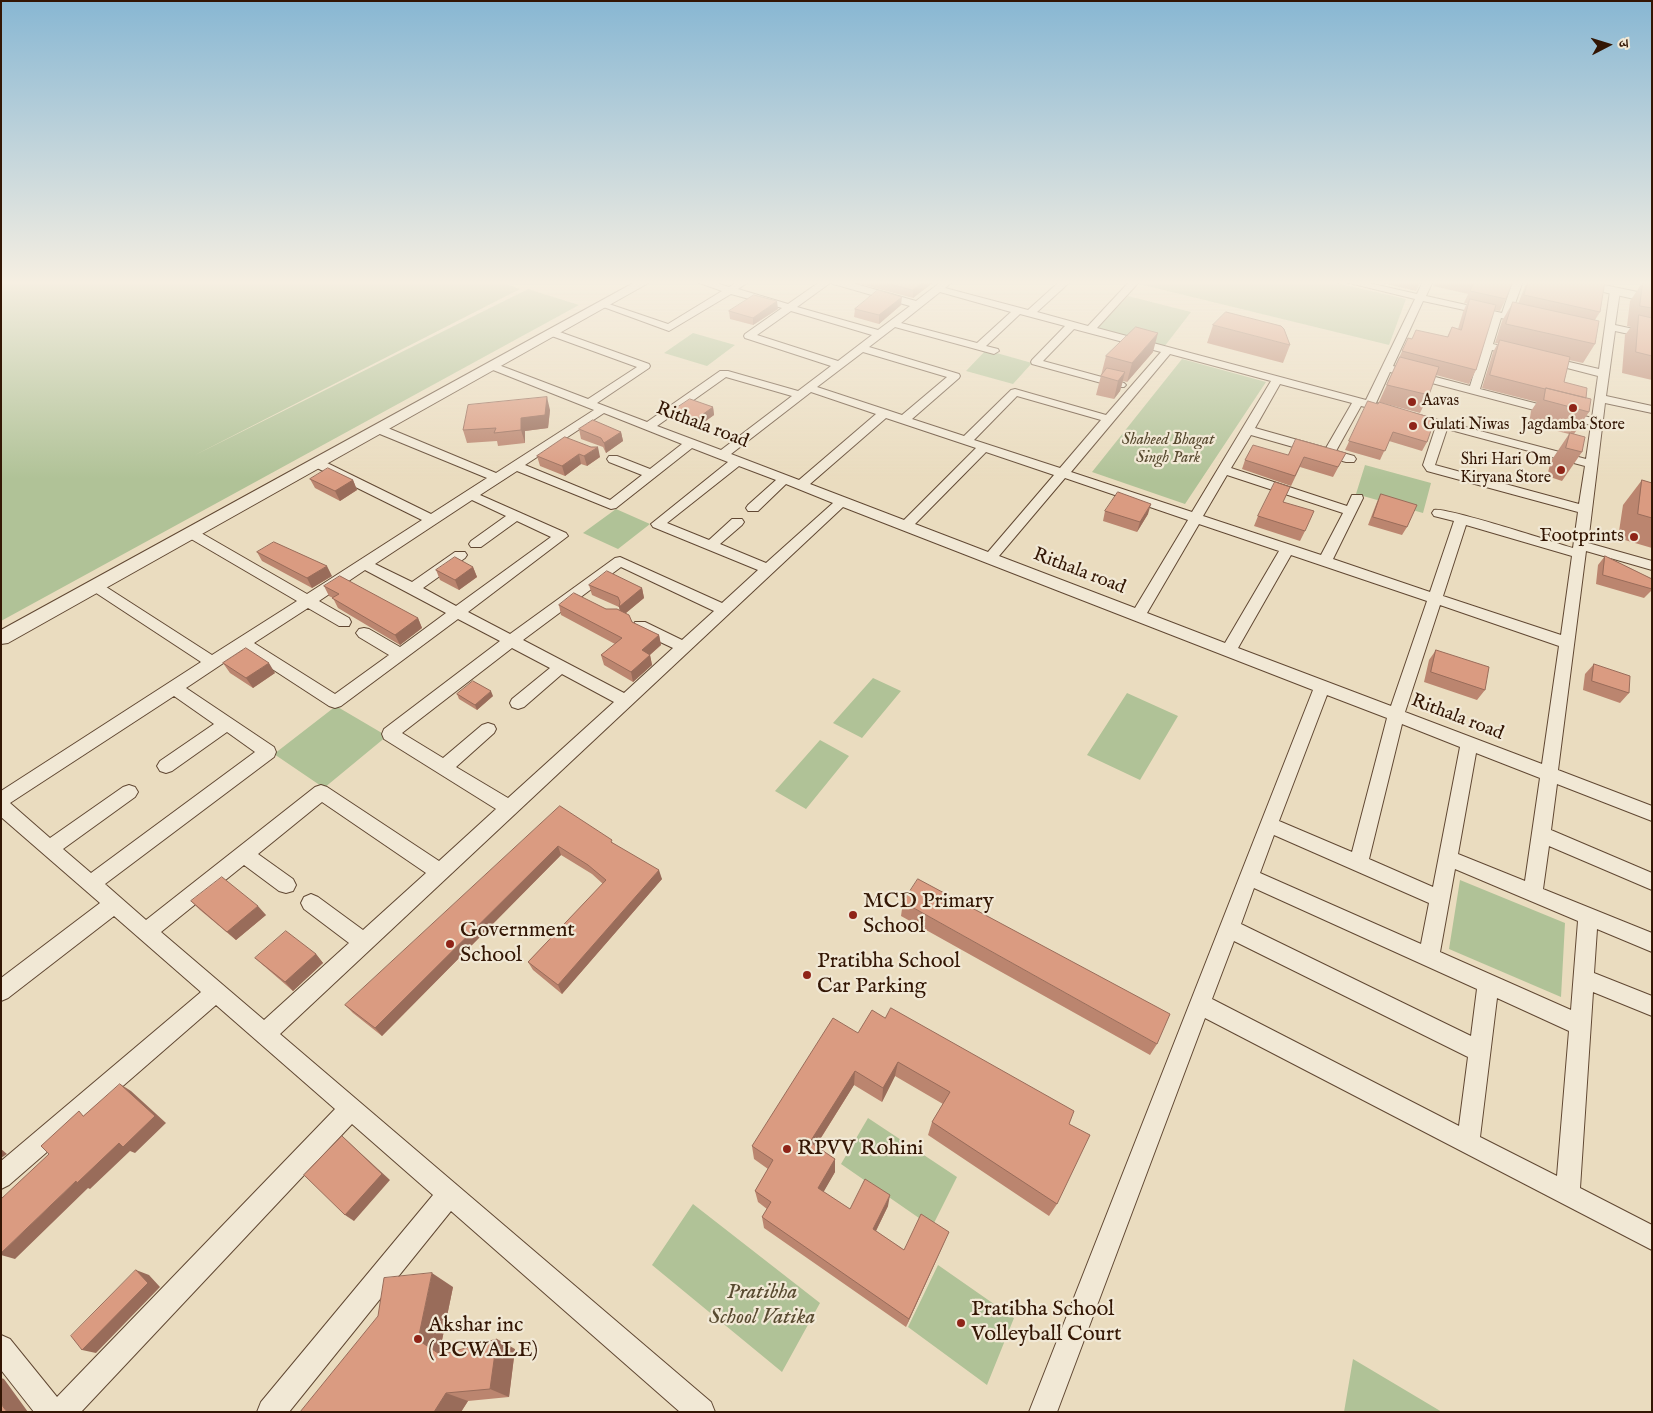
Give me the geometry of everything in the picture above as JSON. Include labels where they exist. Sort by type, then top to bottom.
[{"type":"street","points":[[1,638],[527,347]]},
{"type":"street","points":[[589,403],[645,366],[592,347]]},
{"type":"street","points":[[782,347],[839,366]]},
{"type":"street","points":[[979,347],[994,351]]},
{"type":"street","points":[[1051,347],[1036,362],[1134,389]]},
{"type":"street","points":[[1152,347],[1591,464]]},
{"type":"street","points":[[1329,453],[1386,368],[1396,347]]},
{"type":"street","points":[[1474,391],[1488,347]]},
{"type":"street","points":[[1492,347],[1604,374]]},
{"type":"street","points":[[1533,894],[1604,374],[1604,347]]},
{"type":"street","points":[[722,455],[862,348],[955,376],[903,420]]},
{"type":"street","points":[[990,558],[1167,351]]},
{"type":"street","name":"Rithala road","points":[[492,366],[1652,814]]},
{"type":"street","points":[[1386,368],[1597,423]]},
{"type":"street","points":[[648,426],[724,373],[805,392],[903,420],[1567,643]]},
{"type":"street","points":[[1138,616],[1277,380]]},
{"type":"street","points":[[966,441],[1015,392],[1109,419]]},
{"type":"street","points":[[1600,398],[1652,410]]},
{"type":"street","points":[[604,409],[174,688],[4,811],[50,848],[701,1412]]},
{"type":"street","points":[[801,485],[883,414]]},
{"type":"street","points":[[1442,424],[1429,465],[1431,468],[1585,510]]},
{"type":"street","points":[[379,429],[497,478]]},
{"type":"street","points":[[1248,430],[1350,459]]},
{"type":"street","points":[[560,437],[575,443]]},
{"type":"street","points":[[516,466],[611,505],[692,443]]},
{"type":"street","points":[[905,526],[984,447]]},
{"type":"street","points":[[613,458],[651,474]]},
{"type":"street","points":[[737,461],[658,524],[711,544],[768,569]]},
{"type":"street","points":[[316,463],[432,520]]},
{"type":"street","points":[[1224,470],[1350,511]]},
{"type":"street","points":[[753,508],[785,479]]},
{"type":"street","points":[[242,643],[335,702],[561,536],[471,495]]},
{"type":"street","points":[[1325,561],[1357,498]]},
{"type":"street","points":[[265,1034],[842,501]]},
{"type":"street","points":[[1438,512],[1579,550],[1652,566]]},
{"type":"street","points":[[476,544],[516,516]]},
{"type":"street","points":[[1358,864],[1396,715],[1461,519]]},
{"type":"street","points":[[711,544],[736,522]]},
{"type":"street","points":[[191,533],[344,622]]},
{"type":"street","points":[[1228,651],[1287,548]]},
{"type":"street","points":[[412,589],[460,555]]},
{"type":"street","points":[[509,808],[390,734],[511,641],[620,561],[724,610]]},
{"type":"street","points":[[365,564],[626,701]]},
{"type":"street","points":[[95,586],[213,663]]},
{"type":"street","points":[[574,594],[590,602]]},
{"type":"street","points":[[640,626],[684,647]]},
{"type":"street","points":[[364,633],[400,654]]},
{"type":"street","points":[[518,703],[561,667]]},
{"type":"street","points":[[1043,1412],[1322,687]]},
{"type":"street","points":[[91,884],[268,752],[174,688]]},
{"type":"street","points":[[166,766],[226,724]]},
{"type":"street","points":[[443,768],[488,729]]},
{"type":"street","points":[[1429,958],[1469,744]]},
{"type":"street","points":[[50,848],[129,792]]},
{"type":"street","points":[[146,932],[322,792],[440,872]]},
{"type":"street","points":[[1269,825],[1440,899]]},
{"type":"street","points":[[1541,834],[1652,882]]},
{"type":"street","points":[[244,854],[286,885]]},
{"type":"street","points":[[1448,858],[1652,943]]},
{"type":"street","points":[[1249,877],[1580,1025]]},
{"type":"street","points":[[311,903],[364,943]]},
{"type":"street","points":[[1,991],[114,904]]},
{"type":"street","points":[[1568,1194],[1588,916]]},
{"type":"street","points":[[1230,929],[1480,1052]]},
{"type":"street","points":[[1584,979],[1652,1006]]},
{"type":"street","points":[[1468,1143],[1488,984]]},
{"type":"street","points":[[1,1177],[216,992]]},
{"type":"street","points":[[1200,1004],[1652,1238]]},
{"type":"street","points":[[62,1412],[351,1109]]},
{"type":"street","points":[[271,1412],[449,1194]]},
{"type":"street","points":[[2,1349],[51,1412]]},
{"type":"green space","points":[[1,347],[407,347],[195,455],[412,347],[502,347],[1,621]]},
{"type":"green space","points":[[673,347],[732,347],[707,366],[664,353]]},
{"type":"green space","points":[[986,350],[1032,363],[1013,384],[966,371]]},
{"type":"green space","name":"Shaheed Bhagat Singh Park","points":[[1182,359],[1266,382],[1185,504],[1092,472]]},
{"type":"green space","points":[[1365,465],[1431,483],[1423,513],[1356,494]]},
{"type":"green space","points":[[616,509],[650,524],[618,549],[583,533]]},
{"type":"green space","points":[[873,678],[901,691],[862,738],[833,723]]},
{"type":"green space","points":[[1127,693],[1178,716],[1140,780],[1087,755]]},
{"type":"green space","points":[[336,706],[387,736],[324,788],[274,754]]},
{"type":"green space","points":[[820,740],[849,756],[806,809],[775,791]]},
{"type":"green space","points":[[1460,880],[1565,923],[1561,997],[1449,949]]},
{"type":"green space","points":[[868,1118],[957,1177],[932,1227],[841,1164]]},
{"type":"green space","name":"Pratibha School Vatika","points":[[693,1204],[820,1303],[782,1372],[652,1265]]},
{"type":"green space","name":"Pratibha School Volleyball Court","points":[[938,1265],[1014,1318],[987,1385],[908,1327]]},
{"type":"green space","points":[[1353,1359],[1442,1412],[1344,1412]]},
{"type":"building","points":[[1115,347],[1146,347],[1132,363],[1106,356]]},
{"type":"building","points":[[1404,347],[1483,347],[1476,370],[1402,351]]},
{"type":"building","points":[[1498,347],[1529,347],[1570,357],[1564,382],[1587,388],[1586,398],[1545,389],[1490,375]]},
{"type":"building","points":[[1636,347],[1652,347],[1652,356],[1636,352]]},
{"type":"building","points":[[1400,357],[1439,367],[1429,395],[1387,385]]},
{"type":"building","points":[[1107,368],[1125,372],[1118,381],[1101,376]]},
{"type":"building","points":[[1546,388],[1591,399],[1589,412],[1544,400]]},
{"type":"building","points":[[547,397],[545,415],[521,418],[521,430],[494,433],[496,428],[463,430],[468,405]]},
{"type":"building","points":[[690,399],[713,407],[695,420],[672,411]]},
{"type":"building","points":[[1368,401],[1378,404],[1379,402],[1435,419],[1427,442],[1393,432],[1385,451],[1349,441]]},
{"type":"building","points":[[593,420],[621,432],[604,443],[601,438],[579,429]]},
{"type":"building","points":[[1570,433],[1585,437],[1582,452],[1566,448]]},
{"type":"building","points":[[565,437],[591,447],[598,447],[584,456],[579,454],[562,466],[537,456]]},
{"type":"building","points":[[1296,439],[1346,453],[1338,467],[1304,457],[1295,476],[1245,460],[1253,445],[1288,455]]},
{"type":"building","points":[[328,468],[353,480],[335,491],[310,479]]},
{"type":"building","points":[[1642,480],[1652,483],[1652,518],[1638,514]]},
{"type":"building","points":[[1275,482],[1290,487],[1283,502],[1314,511],[1305,531],[1258,516]]},
{"type":"building","points":[[1118,492],[1151,504],[1140,522],[1105,511]]},
{"type":"building","points":[[1381,494],[1417,505],[1407,527],[1373,517]]},
{"type":"building","points":[[274,542],[327,566],[307,578],[257,552]]},
{"type":"building","points":[[1605,556],[1652,579],[1652,589],[1603,575]]},
{"type":"building","points":[[455,557],[473,567],[455,580],[436,570]]},
{"type":"building","points":[[607,571],[642,588],[619,607],[618,597],[589,585]]},
{"type":"building","points":[[340,576],[418,618],[395,635],[332,598],[339,594],[324,586]]},
{"type":"building","points":[[574,593],[606,609],[617,609],[629,615],[632,622],[659,635],[642,650],[650,655],[631,672],[601,655],[622,638],[559,605]]},
{"type":"building","points":[[246,648],[269,663],[246,678],[223,663]]},
{"type":"building","points":[[1436,650],[1489,667],[1485,690],[1431,672]]},
{"type":"building","points":[[1594,664],[1630,676],[1629,693],[1592,681]]},
{"type":"building","points":[[473,681],[491,691],[475,705],[457,694]]},
{"type":"building","points":[[560,806],[612,840],[611,842],[659,870],[558,985],[528,962],[606,880],[588,865],[558,846],[375,1028],[345,1005]]},
{"type":"building","points":[[222,877],[258,906],[227,932],[191,901]]},
{"type":"building","points":[[918,879],[1170,1014],[1157,1044],[903,902]]},
{"type":"building","points":[[286,931],[316,954],[285,982],[255,958]]},
{"type":"building","points":[[891,1008],[1074,1111],[1069,1124],[1090,1135],[1057,1204],[932,1122],[950,1092],[898,1062],[883,1088],[855,1071],[810,1142],[835,1159],[818,1188],[850,1209],[865,1179],[890,1195],[873,1229],[904,1250],[921,1214],[949,1232],[909,1319],[762,1217],[771,1202],[755,1191],[773,1160],[752,1146],[833,1018],[858,1033],[872,1010],[885,1018]]},
{"type":"building","points":[[120,1084],[155,1116],[123,1147],[119,1143],[77,1183],[76,1181],[1,1253],[1,1199],[49,1154],[41,1146],[79,1111],[83,1116]]},
{"type":"building","points":[[342,1136],[382,1174],[345,1215],[304,1175]]},
{"type":"building","points":[[136,1270],[148,1283],[82,1350],[71,1336]]},
{"type":"building","name":"Akshar inc ( PCWALE)","points":[[432,1273],[418,1340],[441,1355],[497,1339],[490,1389],[446,1393],[434,1412],[300,1412],[378,1316],[384,1278]]},
{"type":"building","points":[[1,1404],[7,1412],[1,1412]]},
{"type":"place","name":"Aavas","points":[[1412,402]]},
{"type":"place","name":"Jagdamba Store","points":[[1573,408]]},
{"type":"place","name":"Gulati Niwas","points":[[1413,426]]},
{"type":"place","name":"Shri Hari Om Kiryana Store","points":[[1561,470]]},
{"type":"place","name":"Footprints","points":[[1634,537]]},
{"type":"place","name":"MCD Primary School","points":[[853,915]]},
{"type":"place","name":"Government School","points":[[450,944]]},
{"type":"place","name":"Pratibha School Car Parking","points":[[807,975]]},
{"type":"place","name":"RPVV Rohini","points":[[787,1149]]},
{"type":"place","name":"Pratibha School Volleyball Court","points":[[961,1323]]},
{"type":"place","name":"Akshar inc ( PCWALE)","points":[[418,1339]]}]
